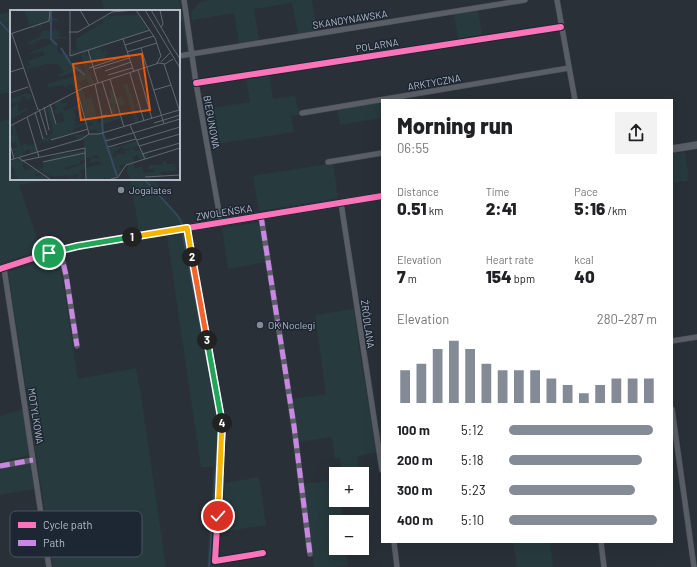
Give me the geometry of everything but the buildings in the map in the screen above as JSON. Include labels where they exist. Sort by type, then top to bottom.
[{"type":"street","name":"BIEGUNOWA","points":[[184,0],[191,54],[221,222]]},
{"type":"street","name":"SKANDYNAWSKA","points":[[180,56],[525,0]]},
{"type":"street","points":[[557,0],[575,99]]},
{"type":"street","name":"POLARNA","points":[[196,83],[561,27]]},
{"type":"street","name":"ARKTYCZNA","points":[[385,99],[569,68]]},
{"type":"street","name":"ARKTYCZNA","points":[[302,113],[381,100]]},
{"type":"street","points":[[673,149],[697,145]]},
{"type":"street","points":[[328,162],[381,153]]},
{"type":"street","name":"ZWOLEŃSKA","points":[[2,269],[60,250],[96,243],[381,196]]},
{"type":"street","name":"ŹRÓDLANA","points":[[342,203],[381,463]]},
{"type":"street","points":[[262,216],[292,418],[310,554]]},
{"type":"street","points":[[183,229],[223,425],[215,561],[263,553]]},
{"type":"street","points":[[60,250],[66,275],[77,346]]},
{"type":"street","name":"MOTYLKOWA","points":[[2,269],[41,511]]},
{"type":"street","points":[[673,341],[697,337]]},
{"type":"street","points":[[673,416],[694,567]]},
{"type":"street","points":[[0,466],[33,460]]},
{"type":"street","points":[[394,543],[397,567]]},
{"type":"street","points":[[601,543],[604,567]]},
{"type":"street","name":"MOTYLKOWA","points":[[48,557],[49,567]]},
{"type":"green space","points":[[102,0],[179,0],[187,35],[189,52],[184,53],[187,50],[182,21],[180,21],[180,10],[104,10]]},
{"type":"green space","points":[[208,0],[312,0],[317,31],[298,35],[292,3],[254,9],[259,41],[239,45],[234,13],[192,20],[191,13],[199,3]]},
{"type":"green space","points":[[478,10],[482,35],[458,38],[454,13]]},
{"type":"green space","points":[[10,12],[10,92],[0,94],[0,14]]},
{"type":"green space","points":[[269,75],[273,99],[295,96],[299,115],[291,116],[294,132],[211,145],[205,109],[250,102],[246,78]]},
{"type":"green space","points":[[381,101],[381,118],[340,125],[337,109]]},
{"type":"green space","points":[[10,119],[10,180],[52,180],[19,185],[41,250],[0,264],[0,121]]},
{"type":"green space","points":[[685,152],[689,178],[687,181],[673,183],[673,154]]},
{"type":"green space","points":[[333,163],[338,198],[259,211],[253,176]]},
{"type":"green space","points":[[130,180],[154,180],[163,191],[166,200],[185,223],[139,231]]},
{"type":"green space","points":[[260,222],[266,262],[228,269],[222,228]]},
{"type":"green space","points":[[186,234],[220,424],[211,567],[207,567],[213,467],[201,467],[167,236]]},
{"type":"green space","points":[[57,257],[59,258],[78,379],[136,368],[166,567],[53,567],[52,557],[142,557],[142,511],[45,511],[8,272]]},
{"type":"green space","points":[[354,309],[359,350],[377,452],[357,456],[359,467],[341,467],[340,458],[335,459],[332,437],[298,442],[293,399],[326,394],[315,315]]},
{"type":"green space","points":[[23,409],[30,455],[0,462],[0,416]]},
{"type":"green space","points":[[31,462],[35,489],[0,495],[0,469]]},
{"type":"green space","points":[[259,477],[266,525],[222,532],[225,483]]},
{"type":"green space","points":[[329,481],[329,507],[342,507],[342,515],[329,515],[329,555],[347,555],[348,565],[314,567],[303,484]]},
{"type":"green space","points":[[513,543],[550,543],[553,567],[517,567]]},
{"type":"waterway","points":[[0,22],[10,33]]},
{"type":"waterway","points":[[145,180],[177,215],[182,227]]},
{"type":"waterway","points":[[182,231],[219,421],[209,567]]},
{"type":"marked path","points":[[261,216],[294,426],[310,554]]},
{"type":"marked path","points":[[60,250],[66,275],[77,346]]},
{"type":"marked path","points":[[0,466],[33,460]]},
{"type":"cycle path","points":[[196,83],[561,27]]},
{"type":"cycle path","points":[[0,269],[49,253],[84,245],[381,196]]},
{"type":"cycle path","points":[[187,228],[223,425],[215,561],[263,553]]},
{"type":"place","name":"Jogalates","points":[[121,190]]},
{"type":"place","name":"OK Noclegi","points":[[260,325]]},
{"type":"route","points":[[49,253],[96,243],[187,228],[223,425],[218,516]]}]
